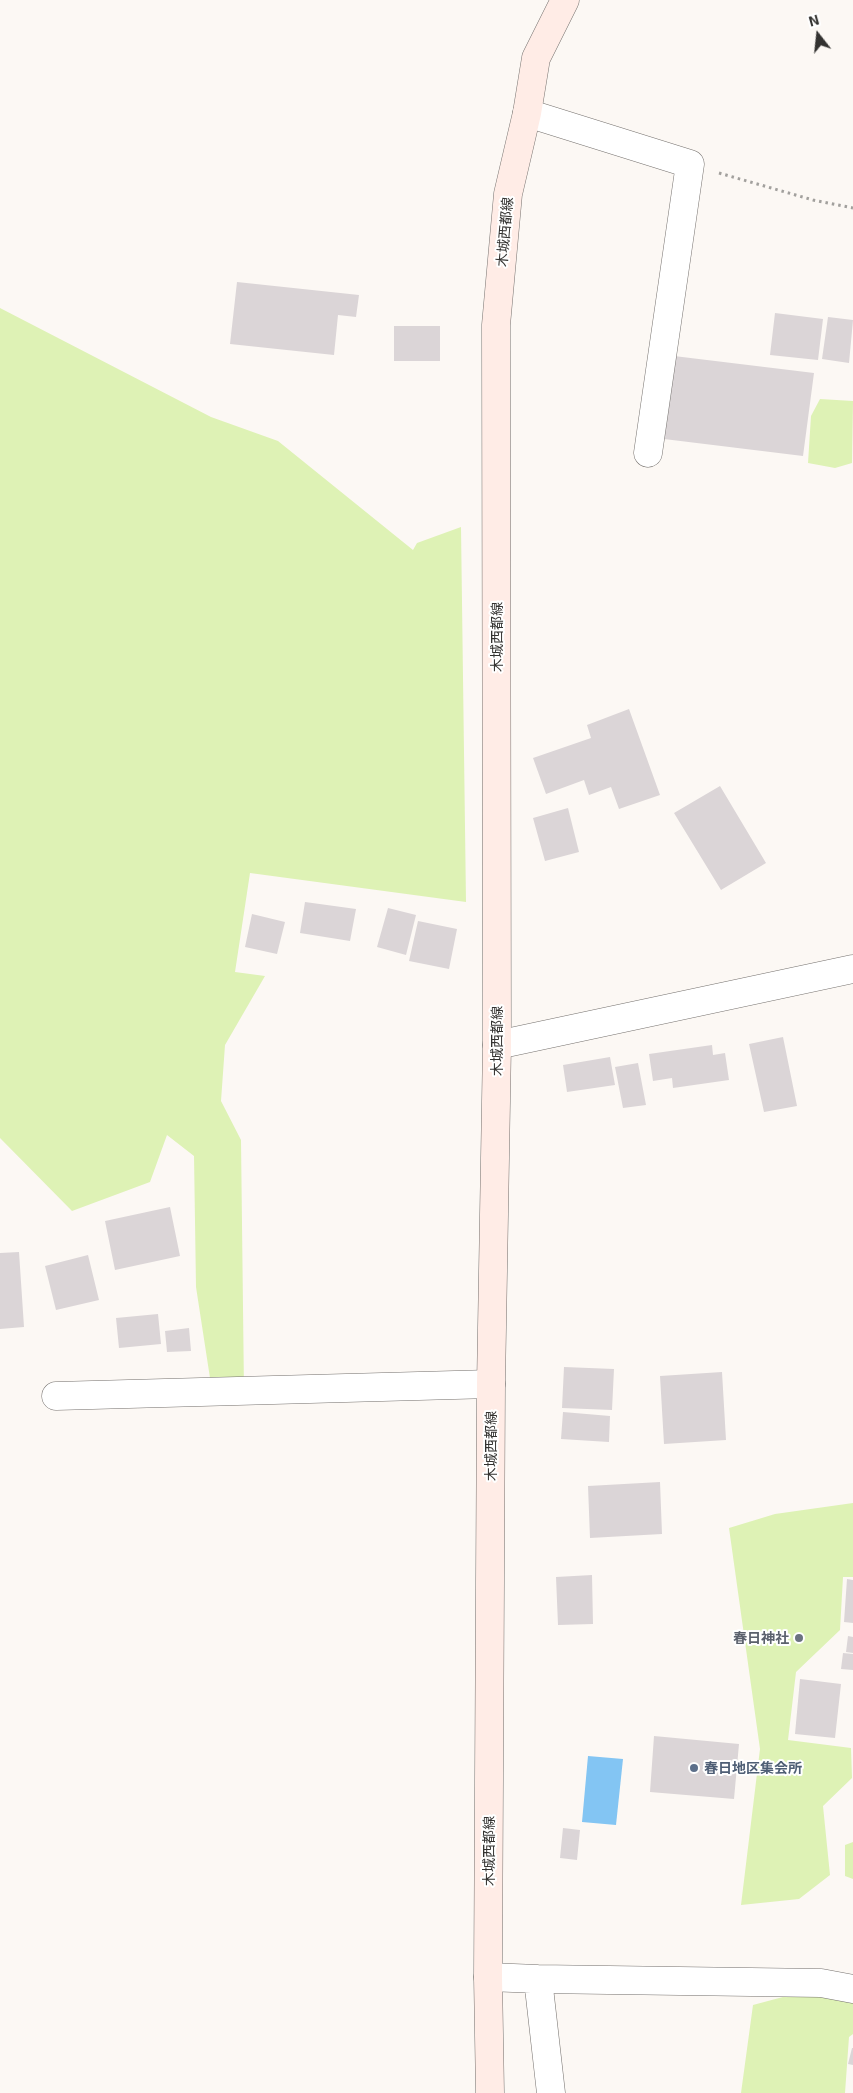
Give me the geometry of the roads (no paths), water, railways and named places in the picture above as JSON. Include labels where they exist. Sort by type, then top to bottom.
[{"type":"main road","name":"木城西都線","points":[[490,2093],[488,1976],[491,1384],[497,1045],[496,325],[508,194],[527,113],[536,58],[565,0]]},
{"type":"street","points":[[527,113],[690,164],[648,453]]},
{"type":"street","points":[[497,1045],[853,969]]},
{"type":"street","points":[[56,1396],[491,1384]]},
{"type":"street","points":[[488,1976],[538,1979],[821,1983],[853,1989]]},
{"type":"street","points":[[538,1979],[551,2093]]},
{"type":"water","points":[[588,1756],[623,1759],[616,1825],[582,1822]]},
{"type":"place","name":"春日神社","points":[[799,1638]]},
{"type":"place","name":"春日地区集会所","points":[[694,1768]]}]
